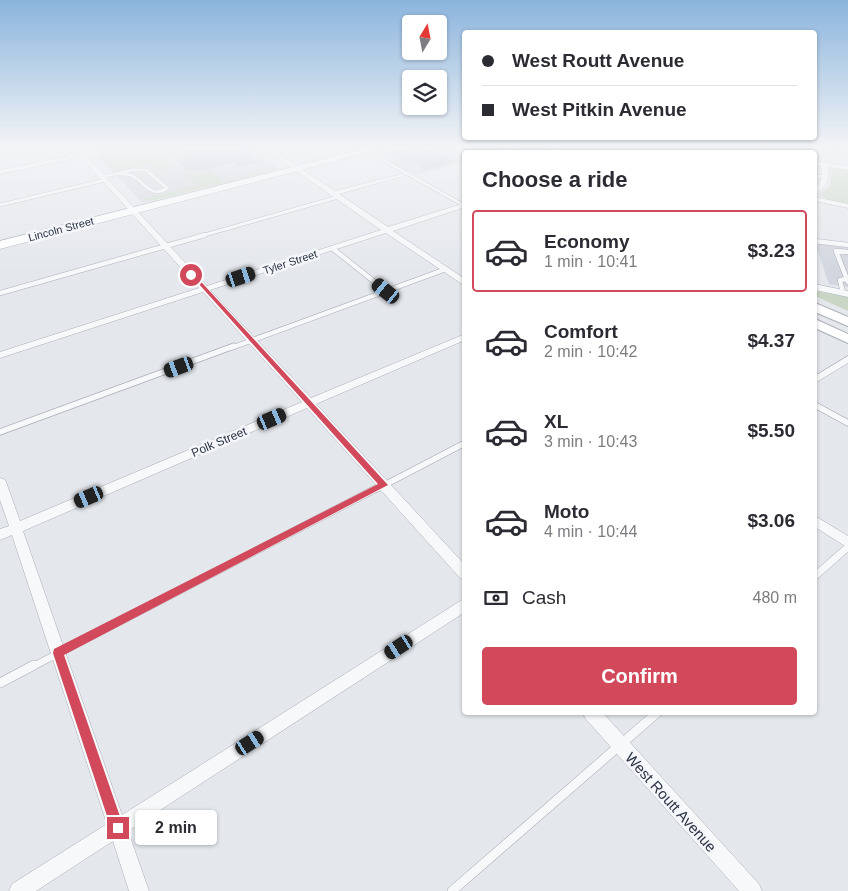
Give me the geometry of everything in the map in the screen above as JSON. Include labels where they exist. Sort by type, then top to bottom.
[{"type":"main road","name":"Lincoln Street","points":[[0,245],[219,189]]},
{"type":"main road","points":[[817,308],[848,322]]},
{"type":"main road","points":[[817,324],[848,339]]},
{"type":"street","points":[[113,189],[462,571]]},
{"type":"street","points":[[325,189],[462,281]]},
{"type":"street","points":[[336,196],[359,189]]},
{"type":"street","points":[[817,199],[848,206]]},
{"type":"street","name":"Tyler Street","points":[[0,355],[462,207]]},
{"type":"street","points":[[817,287],[846,294]]},
{"type":"street","name":"Polk Street","points":[[0,535],[462,338]]},
{"type":"street","points":[[817,379],[848,359]]},
{"type":"street","points":[[0,482],[139,891]]},
{"type":"street","points":[[817,522],[848,543]]},
{"type":"street","points":[[19,891],[462,606]]},
{"type":"street","name":"West Routt Avenue","points":[[594,715],[752,891]]},
{"type":"lane","points":[[0,205],[66,189]]},
{"type":"lane","points":[[148,189],[158,193],[166,189]]},
{"type":"lane","points":[[435,189],[462,204]]},
{"type":"lane","points":[[0,293],[336,196]]},
{"type":"lane","points":[[817,241],[848,245]]},
{"type":"lane","points":[[332,248],[386,291]]},
{"type":"lane","points":[[846,294],[840,280],[848,280],[836,251],[848,252]]},
{"type":"lane","points":[[0,432],[446,269]]},
{"type":"lane","points":[[817,405],[848,423]]},
{"type":"lane","points":[[0,682],[462,445]]},
{"type":"lane","points":[[817,574],[848,547]]},
{"type":"lane","points":[[452,891],[655,715]]},
{"type":"shaded area","points":[[129,189],[201,189],[143,203]]},
{"type":"shaded area","points":[[817,243],[848,246],[848,287],[829,284],[817,249]]},
{"type":"green space","points":[[183,189],[201,189],[154,200],[140,200]]},
{"type":"green space","points":[[826,189],[848,189],[848,204],[831,201],[819,194]]},
{"type":"green space","points":[[817,291],[848,297],[848,311],[817,297]]},
{"type":"route","points":[[118,828],[58,653],[383,485],[191,275]]}]
